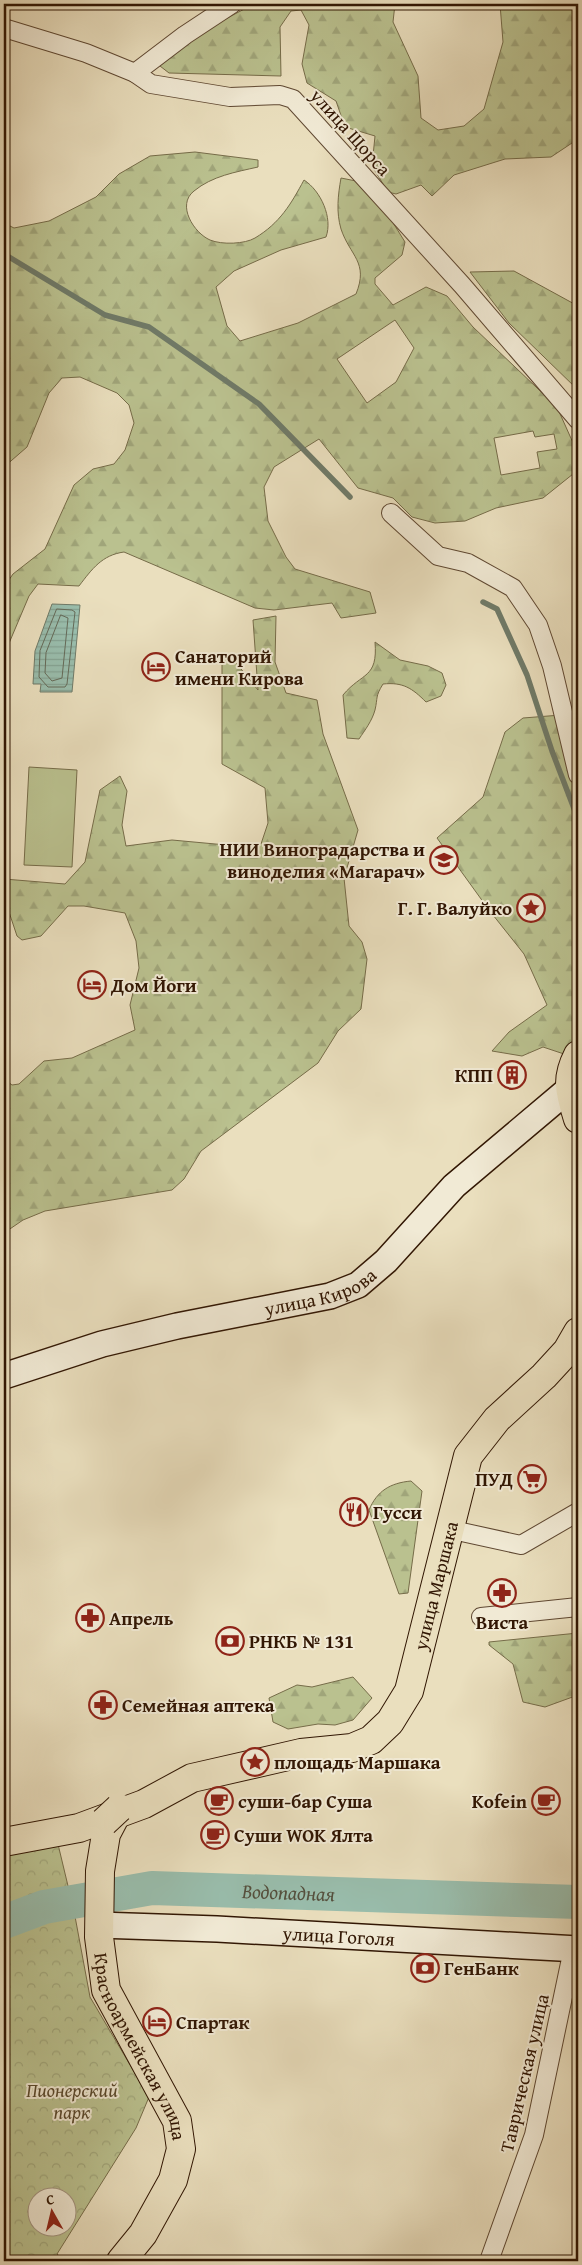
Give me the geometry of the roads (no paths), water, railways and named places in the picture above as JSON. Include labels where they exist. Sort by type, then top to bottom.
[{"type":"main road","points":[[578,1054],[571,1068],[578,1119]]},
{"type":"main road","name":"улица Кирова","points":[[4,1376],[102,1344],[177,1326],[330,1296],[358,1285],[386,1260],[454,1186],[575,1091]]},
{"type":"main road","name":"улица Маршака","points":[[111,1817],[176,1774],[363,1728],[382,1710],[401,1678],[458,1450],[487,1413],[536,1368],[578,1317]]},
{"type":"main road","name":"улица Маршака","points":[[111,1817],[181,1783],[301,1753],[352,1748],[371,1740],[390,1722],[410,1691],[448,1530],[468,1456],[496,1418],[544,1376],[567,1351],[578,1332]]},
{"type":"main road","points":[[4,1837],[111,1817]]},
{"type":"main road","points":[[4,1842],[111,1817]]},
{"type":"main road","points":[[97,1921],[92,1880],[111,1817]]},
{"type":"main road","points":[[97,1921],[101,1860],[111,1817]]},
{"type":"main road","name":"улица Гоголя","points":[[97,1921],[576,1949]]},
{"type":"main road","name":"Красноармейская улица","points":[[97,1921],[106,1990],[177,2121],[180,2149],[173,2180],[143,2234],[121,2261]]},
{"type":"street","points":[[135,72],[185,35],[232,4]]},
{"type":"street","name":"улица Щорса","points":[[4,28],[86,52],[135,72],[151,84],[230,96],[280,95],[293,99],[462,285],[578,420]]},
{"type":"street","points":[[391,513],[438,556],[468,563],[513,588],[538,624],[552,666],[578,776]]},
{"type":"street","points":[[448,1530],[521,1545],[578,1512]]},
{"type":"street","points":[[480,1617],[578,1607]]},
{"type":"street","name":"Таврическая улица","points":[[489,2261],[534,2135],[576,1949]]},
{"type":"water","points":[[52,604],[80,605],[72,692],[40,692],[41,684],[33,684],[35,651]]},
{"type":"waterway","points":[[4,254],[105,315],[149,327],[259,404],[350,497]]},
{"type":"waterway","points":[[483,602],[497,609],[527,675],[552,751],[578,819]]},
{"type":"waterway","name":"Водопадная","points":[[4,1922],[44,1907],[152,1888],[578,1902]]},
{"type":"place","name":"Санаторий имени Кирова","points":[[156,667]]},
{"type":"place","name":"НИИ Виноградарства и виноделия «Магарач»","points":[[444,860]]},
{"type":"place","name":"Г. Г. Валуйко","points":[[531,908]]},
{"type":"place","name":"Дом Йоги","points":[[92,985]]},
{"type":"place","name":"КПП","points":[[512,1075]]},
{"type":"place","name":"ПУД","points":[[532,1479]]},
{"type":"place","name":"Гусси","points":[[354,1512]]},
{"type":"place","name":"Виста","points":[[502,1593]]},
{"type":"place","name":"Апрель","points":[[90,1618]]},
{"type":"place","name":"РНКБ № 131","points":[[230,1641]]},
{"type":"place","name":"Семейная аптека","points":[[103,1705]]},
{"type":"place","name":"площадь Маршака","points":[[255,1762]]},
{"type":"place","name":"суши-бар Суша","points":[[219,1801]]},
{"type":"place","name":"Kofein","points":[[546,1801]]},
{"type":"place","name":"Суши WOK Ялта","points":[[215,1835]]},
{"type":"place","name":"ГенБанк","points":[[425,1968]]},
{"type":"place","name":"Спартак","points":[[157,2022]]},
{"type":"park label","name":"Пионерский парк","points":[[72,2101]]}]
